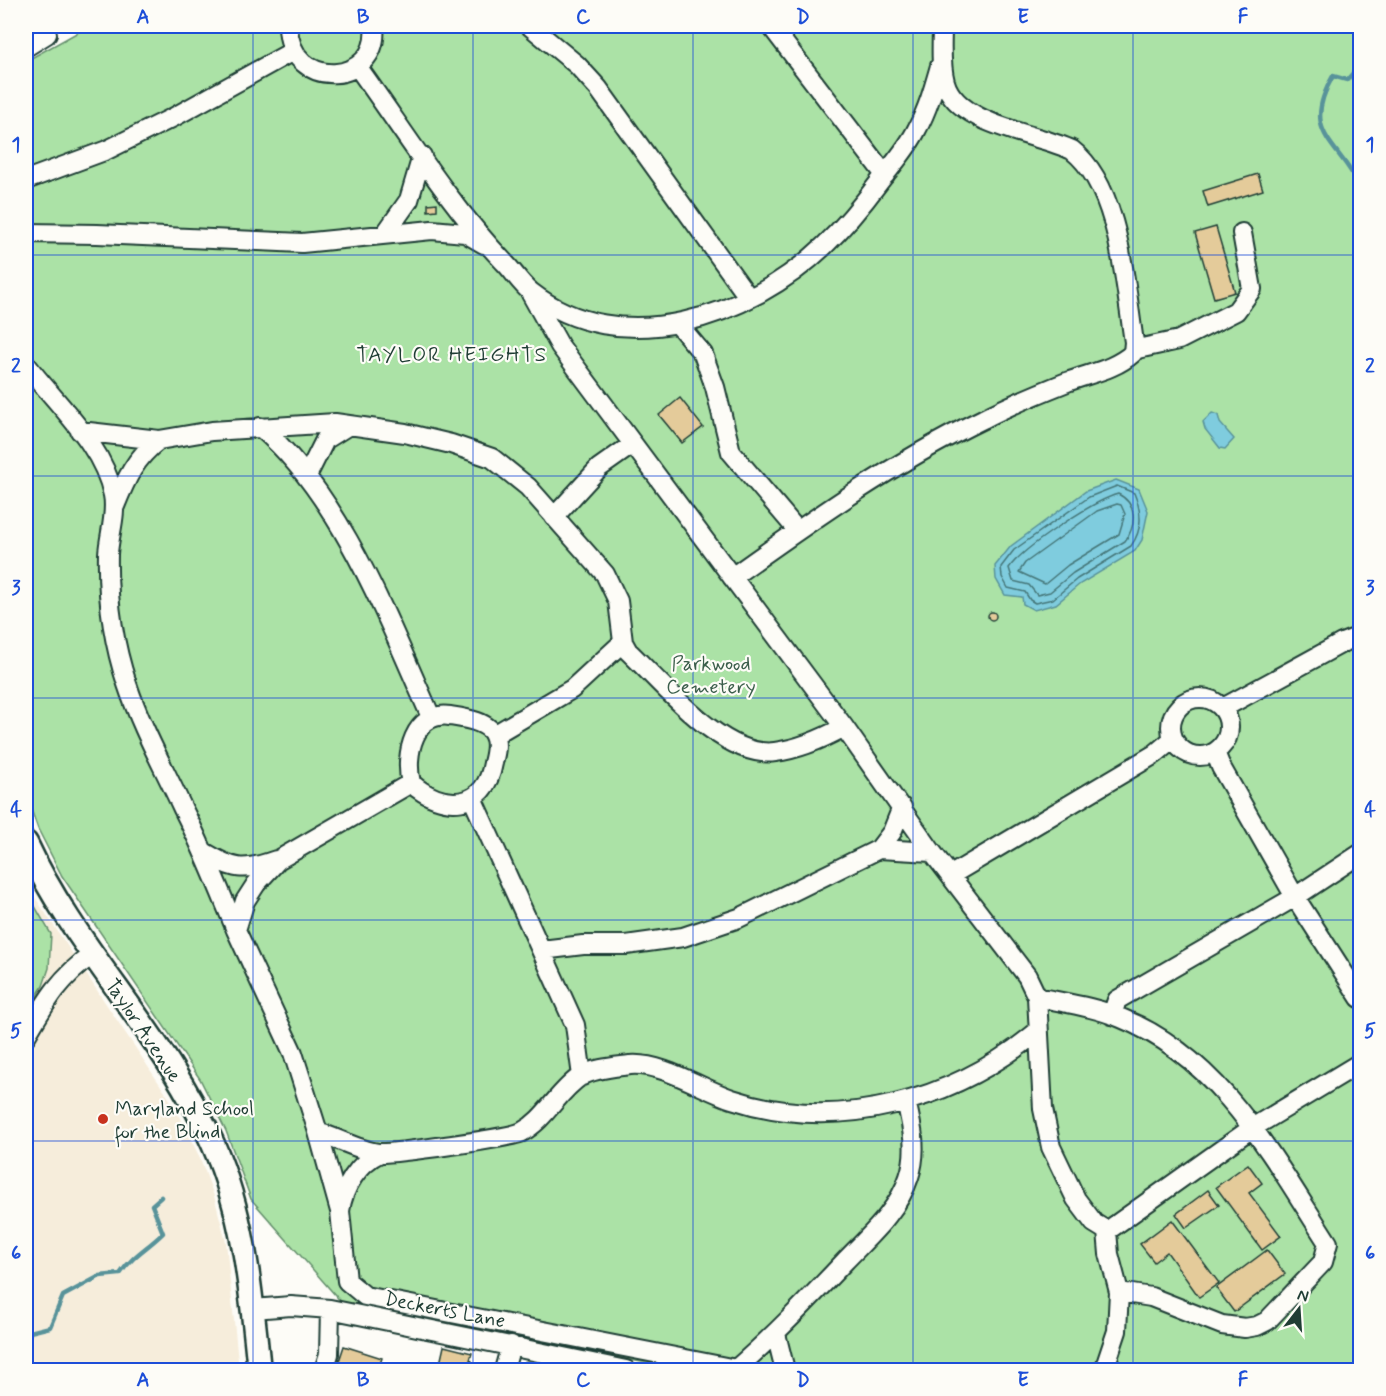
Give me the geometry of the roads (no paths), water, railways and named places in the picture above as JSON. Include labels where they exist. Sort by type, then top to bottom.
[{"type":"main road","name":"Taylor Avenue","points":[[26,843],[49,889],[176,1076],[212,1143],[239,1217],[253,1309],[259,1371]]},
{"type":"street","points":[[288,26],[293,51],[310,68],[321,73],[333,74],[357,66],[370,50],[374,26]]},
{"type":"street","points":[[530,26],[577,65],[598,88],[749,298]]},
{"type":"street","points":[[771,26],[885,175]]},
{"type":"street","points":[[942,26],[945,81],[956,103],[963,109],[1072,150],[1090,167],[1105,199],[1116,232],[1133,350]]},
{"type":"street","points":[[26,47],[47,34]]},
{"type":"street","points":[[26,180],[107,150],[174,117],[293,51]]},
{"type":"street","points":[[530,292],[578,318],[607,325],[634,327],[677,323],[716,315],[749,298],[794,271],[823,247],[859,209],[921,121],[942,58]]},
{"type":"street","points":[[357,66],[491,248],[530,292],[560,346],[844,727],[932,852],[1027,976],[1037,997],[1043,1109],[1051,1147],[1076,1199],[1094,1223],[1107,1231]]},
{"type":"street","points":[[386,234],[410,200],[422,156]]},
{"type":"street","points":[[26,233],[302,243],[432,230],[465,233],[491,248]]},
{"type":"street","points":[[732,577],[797,530],[887,471],[939,442],[1021,401],[1069,381],[1121,364],[1133,350],[1179,340],[1236,311],[1252,289],[1242,233]]},
{"type":"street","points":[[677,323],[703,354],[715,387],[731,452],[797,530]]},
{"type":"street","points":[[26,364],[102,462],[109,480],[115,508]]},
{"type":"street","points":[[80,431],[159,440],[212,431],[260,427],[312,423],[349,425],[428,438],[492,458],[513,472],[605,574],[613,587],[620,612],[623,642],[628,651],[700,719],[727,741],[775,753],[822,738],[844,727]]},
{"type":"street","points":[[308,476],[325,440],[349,425]]},
{"type":"street","points":[[260,427],[290,454],[308,476],[357,558],[430,717]]},
{"type":"street","points":[[159,440],[135,463],[126,478],[109,532],[108,586],[115,639],[127,684],[140,720],[204,852],[236,930],[293,1053],[340,1211],[347,1281],[365,1296],[738,1370],[776,1334],[884,1220],[903,1192],[909,1178],[914,1152],[906,1101]]},
{"type":"street","points":[[554,517],[599,468],[633,444]]},
{"type":"street","points":[[1223,708],[1342,643],[1352,639],[1360,640]]},
{"type":"street","points":[[494,735],[572,689],[623,642]]},
{"type":"street","points":[[1192,698],[1209,699],[1223,708],[1229,723],[1228,732],[1226,740],[1215,752],[1204,756],[1191,754],[1180,748],[1173,739],[1171,722],[1178,707],[1192,698]]},
{"type":"street","points":[[430,717],[463,718],[486,726],[494,735],[496,747],[492,771],[487,783],[473,800],[459,803],[429,796],[411,783],[407,768],[412,744],[430,717]]},
{"type":"street","points":[[951,875],[1155,754],[1173,739]]},
{"type":"street","points":[[1215,752],[1221,767],[1296,897],[1360,998]]},
{"type":"street","points":[[204,852],[229,868],[258,867],[278,860],[411,783]]},
{"type":"street","points":[[473,800],[575,1025],[582,1076]]},
{"type":"street","points":[[542,950],[583,945],[626,945],[683,937],[739,918],[879,849],[892,832],[902,807]]},
{"type":"street","points":[[879,849],[932,852]]},
{"type":"street","points":[[1112,1015],[1117,1000],[1296,897],[1360,854]]},
{"type":"street","points":[[236,930],[250,892],[278,860]]},
{"type":"street","points":[[26,1036],[55,988],[70,970],[92,955]]},
{"type":"street","points":[[1037,997],[1112,1015],[1151,1032],[1184,1052],[1206,1072],[1252,1128],[1329,1243],[1323,1262],[1267,1321],[1245,1328],[1222,1325],[1151,1297],[1119,1292]]},
{"type":"street","points":[[340,1211],[348,1185],[365,1162],[380,1153],[493,1140],[517,1134],[538,1120],[582,1076],[599,1070],[643,1064],[731,1099],[761,1107],[814,1115],[870,1110],[932,1092],[989,1066],[1038,1030]]},
{"type":"street","points":[[1107,1231],[1252,1128],[1360,1063]]},
{"type":"street","points":[[318,1132],[380,1153]]},
{"type":"street","points":[[1104,1371],[1117,1331],[1119,1292],[1109,1254],[1107,1231]]},
{"type":"street","name":"Deckerts Lane","points":[[253,1309],[291,1306],[330,1309],[511,1345],[626,1371]]},
{"type":"street","points":[[324,1371],[328,1354],[330,1309]]},
{"type":"street","points":[[776,1334],[785,1371]]},
{"type":"street","points":[[504,1371],[511,1345]]},
{"type":"water","points":[[1212,413],[1218,415],[1220,423],[1234,439],[1225,449],[1220,448],[1205,429],[1203,422]]},
{"type":"water","points":[[1116,480],[1139,489],[1148,511],[1142,540],[1135,551],[1080,584],[1056,604],[1034,610],[1023,604],[1022,597],[1005,595],[996,579],[995,566],[1011,546],[1086,491]]},
{"type":"waterway","points":[[1360,65],[1347,80],[1333,76],[1320,111],[1321,124],[1326,136],[1360,187]]},
{"type":"waterway","points":[[26,1349],[30,1332],[50,1327],[63,1296],[100,1276],[120,1274],[136,1256],[163,1233],[152,1205],[161,1197]]},
{"type":"place","name":"Maryland School for the Blind","points":[[103,1119]]},
{"type":"district","name":"TAYLOR HEIGHTS","points":[[452,354]]},
{"type":"park label","name":"Parkwood Cemetery","points":[[711,674]]}]
